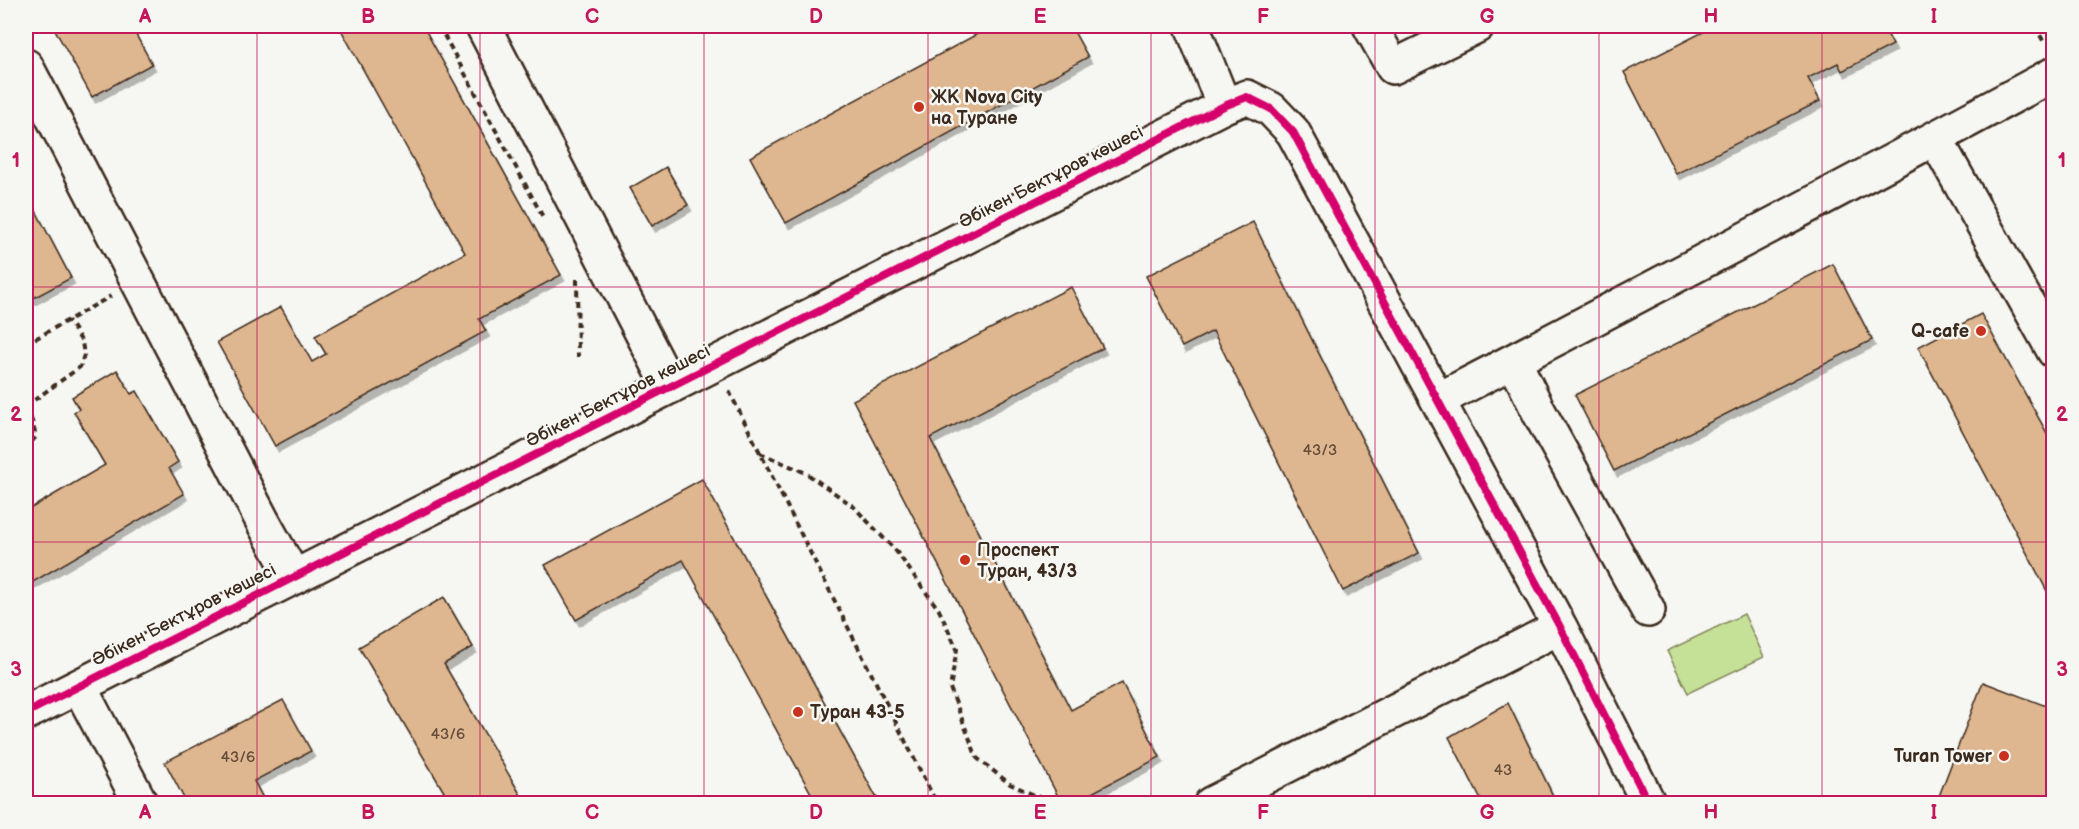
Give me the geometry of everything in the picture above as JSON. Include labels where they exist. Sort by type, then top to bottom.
[{"type":"street","points":[[483,26],[670,387]]},
{"type":"street","points":[[1192,26],[1224,106]]},
{"type":"street","points":[[1370,26],[1393,67],[1477,26]]},
{"type":"street","points":[[26,66],[293,576]]},
{"type":"street","points":[[1437,400],[1767,229],[2054,74]]},
{"type":"street","name":"Әбікен Бектұров көшесі","points":[[26,713],[293,576],[1224,106],[1246,97],[1270,109],[1293,132],[1560,627],[1649,804]]},
{"type":"street","points":[[1935,138],[2054,351]]},
{"type":"street","points":[[1514,361],[1539,412],[1648,610]]},
{"type":"street","points":[[1211,804],[1560,627]]},
{"type":"street","points":[[79,686],[141,804]]},
{"type":"path","points":[[438,26],[544,219]]},
{"type":"path","points":[[572,270],[577,280],[578,357]]},
{"type":"path","points":[[26,344],[137,281]]},
{"type":"path","points":[[26,448],[36,437],[26,407],[80,367],[84,355],[82,342],[68,320]]},
{"type":"path","points":[[716,363],[937,804]]},
{"type":"path","points":[[759,452],[806,473],[853,506],[896,551],[939,610],[957,649],[950,688],[977,758],[1010,784],[1039,797],[1044,804]]},
{"type":"green space","points":[[1744,614],[1764,657],[1688,693],[1667,651]]},
{"type":"building","points":[[53,26],[131,26],[152,64],[92,97]]},
{"type":"building","points":[[339,26],[423,26],[561,275],[479,319],[486,331],[275,446],[217,342],[281,307],[312,362],[326,354],[315,336],[465,253]]},
{"type":"building","name":"ЖК Nova City на Туране","points":[[992,26],[1071,26],[1088,57],[786,223],[750,157]]},
{"type":"building","points":[[1715,26],[1883,26],[1893,45],[1842,71],[1838,63],[1808,78],[1820,101],[1676,174],[1624,72]]},
{"type":"building","points":[[666,167],[688,205],[652,226],[630,188]]},
{"type":"building","points":[[26,192],[71,278],[26,302]]},
{"type":"building","points":[[1253,222],[1419,553],[1343,591],[1213,331],[1182,347],[1146,276]]},
{"type":"building","points":[[1833,264],[1872,340],[1614,471],[1575,395]]},
{"type":"building","name":"Проспект Туран, 43/3","points":[[1071,287],[1103,348],[930,438],[1071,710],[1122,683],[1160,757],[1071,804],[1062,804],[853,400]]},
{"type":"building","points":[[1981,314],[2054,446],[2054,588],[2047,591],[1918,347]]},
{"type":"building","points":[[117,370],[131,394],[137,391],[178,462],[169,468],[184,494],[26,586],[26,511],[105,465],[74,412],[79,409],[72,397]]},
{"type":"building","name":"Туран 43-5","points":[[702,479],[880,804],[817,804],[683,560],[576,620],[545,565]]},
{"type":"building","points":[[444,597],[473,647],[444,664],[526,804],[451,804],[359,647]]},
{"type":"building","name":"Turan Tower","points":[[1983,682],[2054,709],[2054,804],[1936,804]]},
{"type":"building","points":[[283,700],[311,751],[254,781],[266,804],[187,804],[165,762]]},
{"type":"building","points":[[1508,703],[1557,804],[1483,804],[1449,737]]},
{"type":"cycle path","points":[[26,713],[1224,106],[1247,97],[1271,109],[1293,132],[1560,627],[1649,804]]},
{"type":"place","name":"ЖК Nova City на Туране","points":[[919,107]]},
{"type":"place","name":"Q-cafe","points":[[1981,331]]},
{"type":"place","name":"Проспект Туран, 43/3","points":[[965,560]]},
{"type":"place","name":"Туран 43-5","points":[[798,712]]},
{"type":"place","name":"Turan Tower","points":[[2004,756]]}]
